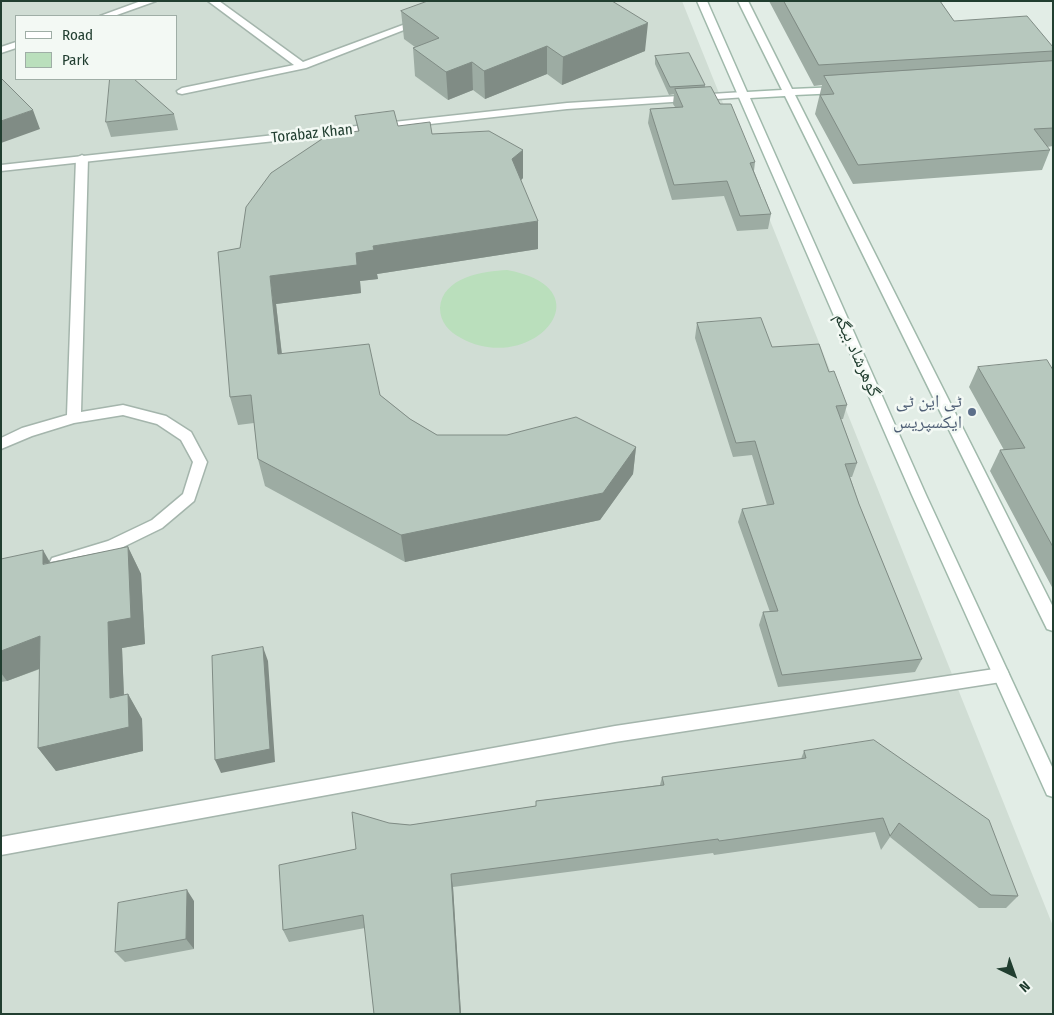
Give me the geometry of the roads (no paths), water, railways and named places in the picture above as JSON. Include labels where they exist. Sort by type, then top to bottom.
[{"type":"main road","points":[[108,15],[151,1]]},
{"type":"main road","points":[[213,1],[302,66]]},
{"type":"main road","name":"گوهرشاد بیگم","points":[[702,1],[919,495],[1053,788]]},
{"type":"main road","points":[[744,1],[1053,624]]},
{"type":"main road","points":[[182,92],[302,66],[429,18]]},
{"type":"main road","points":[[1,50],[15,45]]},
{"type":"main road","name":"Torabaz Khan","points":[[1,168],[567,106],[847,89]]},
{"type":"main road","points":[[74,418],[82,158]]},
{"type":"main road","points":[[1,444],[27,432],[74,418],[124,410],[161,420],[186,436],[200,462],[189,497],[157,524],[112,546],[62,561],[43,564]]},
{"type":"main road","points":[[1,846],[615,734],[1001,675]]},
{"type":"place","name":"ٹی این ٹی ایکسپریس","points":[[972,412]]}]
